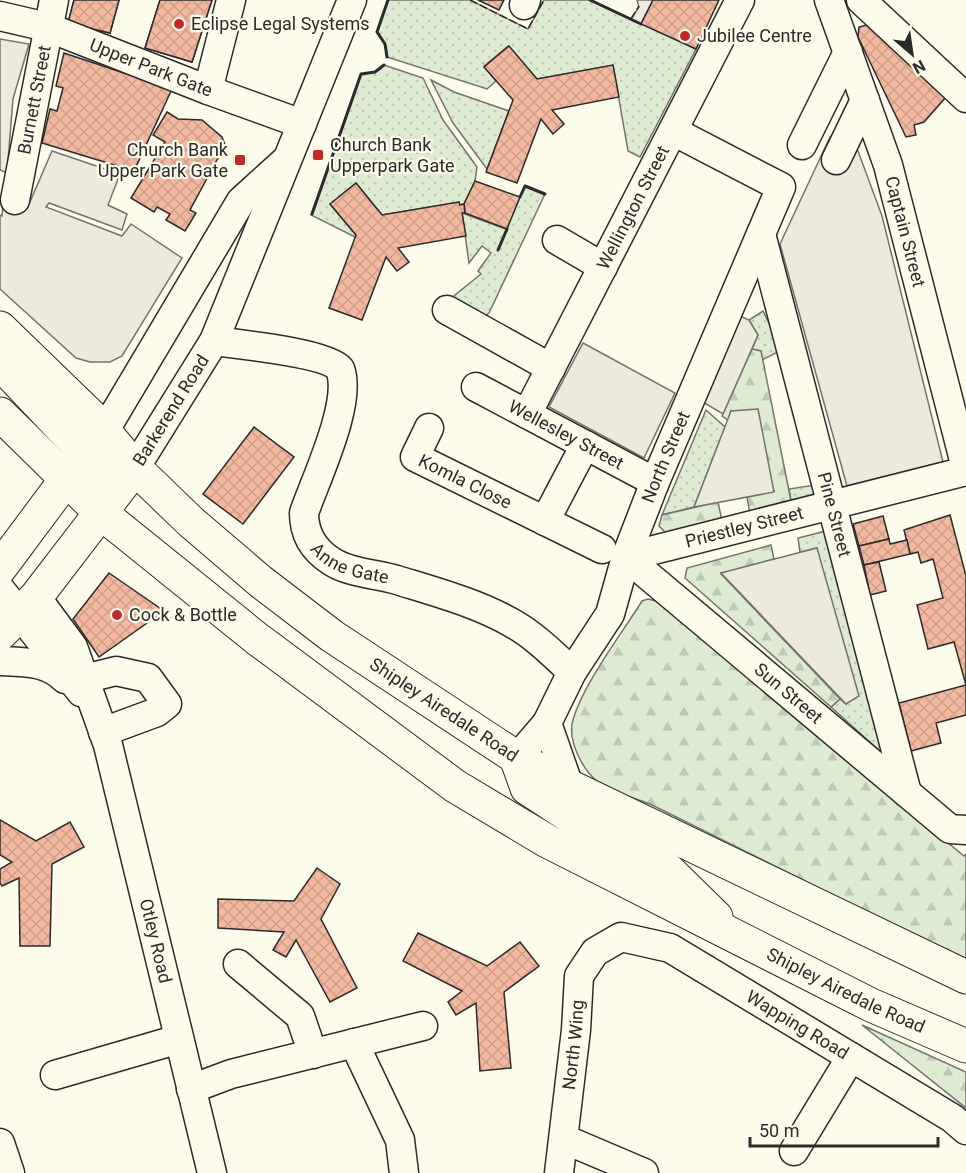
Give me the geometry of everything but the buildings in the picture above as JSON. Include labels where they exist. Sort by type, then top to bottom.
[{"type":"main road","name":"Shipley Airedale Road","points":[[0,328],[96,442],[135,468],[191,522],[332,636],[517,758],[569,786],[966,977]]},
{"type":"main road","points":[[0,363],[96,442],[104,480],[105,504],[101,513]]},
{"type":"main road","name":"Shipley Airedale Road","points":[[0,414],[101,513],[256,638],[455,786],[547,842],[871,1005],[966,1046]]},
{"type":"main road","name":"Barkerend Road","points":[[0,568],[96,442]]},
{"type":"main road","name":"Barkerend Road","points":[[19,615],[135,468]]},
{"type":"main road","points":[[517,758],[527,788],[594,832],[668,870],[737,938]]},
{"type":"street","name":"Burnett Street","points":[[15,200],[54,0]]},
{"type":"street","points":[[208,90],[231,0]]},
{"type":"street","name":"Barkerend Road","points":[[135,468],[214,341],[352,0]]},
{"type":"street","name":"Wellington Street","points":[[527,414],[740,0]]},
{"type":"street","name":"Captain Street","points":[[829,0],[888,165],[966,470]]},
{"type":"street","points":[[861,0],[966,98]]},
{"type":"street","name":"Upper Park Gate","points":[[0,16],[47,27],[302,124]]},
{"type":"street","points":[[802,145],[848,52]]},
{"type":"street","points":[[836,160],[865,100]]},
{"type":"street","name":"North Street","points":[[517,758],[547,723],[572,672],[610,615],[614,553],[655,482],[781,187],[673,131]]},
{"type":"street","name":"Barkerend Road","points":[[96,442],[241,201],[290,156]]},
{"type":"street","name":"Pine Street","points":[[761,234],[907,793]]},
{"type":"street","points":[[556,240],[603,267]]},
{"type":"street","points":[[447,310],[551,368]]},
{"type":"street","name":"Anne Gate","points":[[214,341],[256,346],[328,360],[340,369],[345,388],[340,411],[304,513],[304,526],[309,539],[326,557],[345,567],[457,598],[513,623],[545,646],[572,672]]},
{"type":"street","name":"Wellesley Street","points":[[476,387],[655,482]]},
{"type":"street","name":"Komla Close","points":[[429,428],[415,457],[614,553]]},
{"type":"street","points":[[545,521],[585,445]]},
{"type":"street","name":"Priestley Street","points":[[614,553],[832,505],[966,470]]},
{"type":"street","name":"Sun Street","points":[[614,553],[907,793],[958,830]]},
{"type":"street","points":[[0,589],[99,721]]},
{"type":"street","name":"Otley Road","points":[[19,615],[73,647],[99,721],[212,1173]]},
{"type":"street","points":[[0,661],[30,662],[55,669],[99,721]]},
{"type":"street","points":[[84,679],[116,671],[148,678],[167,704],[157,712],[99,721]]},
{"type":"street","points":[[547,723],[569,786]]},
{"type":"street","name":"Wapping Road","points":[[621,937],[670,948],[952,1118],[966,1130]]},
{"type":"street","name":"North Wing","points":[[559,1173],[576,1030],[579,976],[595,952],[621,937]]},
{"type":"street","points":[[238,964],[300,1016],[313,1054]]},
{"type":"street","points":[[191,1089],[231,1074],[423,1026]]},
{"type":"street","points":[[55,1075],[179,1039]]},
{"type":"street","points":[[354,1043],[400,1140],[404,1173]]},
{"type":"street","points":[[795,1150],[851,1057]]},
{"type":"street","points":[[564,1139],[644,1173]]},
{"type":"street","points":[[0,1143],[10,1173]]},
{"type":"green space","points":[[388,0],[470,0],[528,29],[544,0],[590,0],[696,49],[640,157],[628,151],[613,65],[537,79],[508,46],[484,66],[496,81],[487,89],[387,57],[385,44],[377,32]]},
{"type":"green space","points":[[384,65],[423,78],[443,120],[477,167],[475,181],[465,204],[460,205],[459,202],[382,215],[356,183],[330,204],[356,235],[355,237],[311,215],[361,74],[375,72]]},
{"type":"green space","points":[[431,80],[454,92],[509,111],[487,169],[453,123]]},
{"type":"green space","points":[[525,186],[545,194],[489,313],[482,318],[449,300],[481,274],[478,271],[491,253],[482,246],[469,263],[462,213],[506,229]]},
{"type":"green space","points":[[763,311],[782,350],[762,360],[761,351],[752,349],[758,335],[749,320]]},
{"type":"green space","points":[[752,349],[761,351],[792,506],[750,514],[747,497],[774,491],[731,411],[728,420],[722,416]]},
{"type":"green space","points":[[706,410],[725,427],[694,507],[662,515]]},
{"type":"green space","points":[[815,485],[820,500],[792,506],[789,489]]},
{"type":"green space","points":[[718,502],[722,521],[667,534],[659,526],[662,515]]},
{"type":"green space","points":[[830,530],[883,743],[881,752],[831,707],[840,699],[846,704],[817,548],[800,552],[798,538]]},
{"type":"green space","points":[[771,545],[774,559],[721,574],[840,699],[831,707],[685,578],[687,568]]},
{"type":"green space","points":[[648,599],[656,601],[964,856],[966,854],[966,961],[652,805],[609,788],[592,776],[578,756],[573,739],[572,724],[576,710],[602,662],[642,601]]},
{"type":"green space","points":[[862,1025],[966,1072],[966,1108]]},
{"type":"shaded area","points":[[637,0],[653,0],[641,24],[631,19],[639,7]]},
{"type":"shaded area","points":[[0,39],[29,44],[13,99],[7,173],[0,170]]},
{"type":"shaded area","points":[[830,137],[858,151],[882,216],[943,462],[847,486],[780,244]]},
{"type":"shaded area","points":[[52,151],[120,174],[108,205],[127,214],[122,230],[49,203],[46,207],[122,236],[131,224],[182,258],[122,356],[110,362],[90,362],[76,358],[0,289],[0,215],[2,216],[4,190],[15,200],[29,204]]},
{"type":"shaded area","points":[[738,315],[749,320],[758,335],[723,414],[701,401]]},
{"type":"shaded area","points":[[583,343],[675,393],[644,458],[549,407]]},
{"type":"shaded area","points":[[758,409],[774,492],[694,507],[731,411]]},
{"type":"shaded area","points":[[817,548],[859,696],[846,704],[721,573]]},
{"type":"fence","points":[[470,0],[528,29],[544,0]]},
{"type":"fence","points":[[631,19],[639,6]]},
{"type":"wall","points":[[387,57],[385,44],[377,32],[388,0]]},
{"type":"wall","points":[[590,0],[641,24]]},
{"type":"wall","points":[[312,214],[361,74],[375,72],[384,65]]},
{"type":"wall","points":[[520,197],[525,186],[545,194]]},
{"type":"wall","points":[[498,250],[507,229]]},
{"type":"place","name":"Eclipse Legal Systems","points":[[179,24]]},
{"type":"place","name":"Jubilee Centre","points":[[685,36]]},
{"type":"place","name":"Church Bank Upperpark Gate","points":[[318,155]]},
{"type":"place","name":"Church Bank Upper Park Gate","points":[[240,160]]},
{"type":"place","name":"Cock & Bottle","points":[[117,615]]}]
